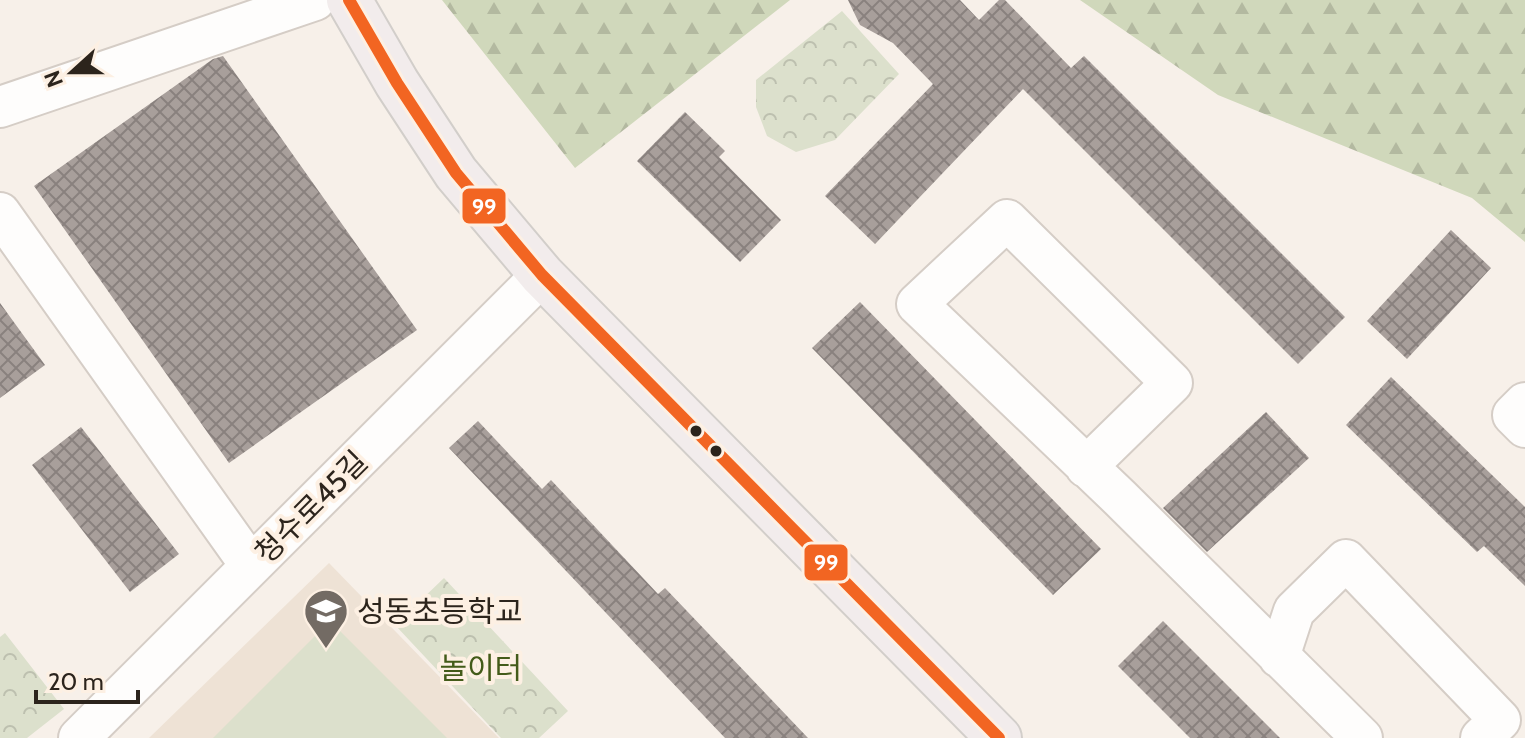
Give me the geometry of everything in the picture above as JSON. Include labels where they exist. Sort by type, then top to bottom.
[{"type":"main road","points":[[349,0],[397,83],[456,173],[542,275],[999,738]]},
{"type":"street","points":[[0,107],[315,0]]},
{"type":"street","points":[[0,213],[251,566]]},
{"type":"street","points":[[1086,467],[1172,383],[1007,220],[917,304],[1362,738]]},
{"type":"street","name":"청수로45길","points":[[79,738],[542,275]]},
{"type":"street","points":[[1525,403],[1513,415],[1525,427]]},
{"type":"street","points":[[1279,657],[1294,611],[1346,560],[1500,720],[1481,738]]},
{"type":"shaded area","name":"성동초등학교","points":[[329,563],[499,738],[149,738]]},
{"type":"green space","points":[[442,0],[790,0],[575,168]]},
{"type":"green space","points":[[1080,0],[1525,0],[1525,242],[1472,198],[1218,95]]},
{"type":"green space","points":[[842,11],[899,74],[835,140],[796,152],[767,136],[756,107],[756,80]]},
{"type":"green space","name":"놀이터","points":[[444,578],[568,711],[539,738],[501,738],[395,625]]},
{"type":"green space","points":[[330,621],[447,738],[213,738]]},
{"type":"green space","points":[[5,633],[64,709],[27,738],[0,738],[0,637]]},
{"type":"building","points":[[848,0],[960,0],[979,20],[999,0],[1005,0],[1071,68],[1084,56],[1345,317],[1298,364],[1023,89],[875,244],[825,196],[933,84],[893,43],[860,25]]},
{"type":"building","points":[[223,56],[417,330],[229,463],[34,186],[213,59]]},
{"type":"building","points":[[685,112],[725,151],[719,157],[781,220],[740,262],[637,161]]},
{"type":"building","points":[[1451,230],[1491,268],[1407,359],[1367,321]]},
{"type":"building","points":[[860,302],[1101,549],[1053,595],[812,348]]},
{"type":"building","points":[[0,303],[45,365],[0,398]]},
{"type":"building","points":[[1391,377],[1525,507],[1525,586],[1484,546],[1477,552],[1346,425]]},
{"type":"building","points":[[1266,412],[1309,458],[1207,552],[1163,508]]},
{"type":"building","points":[[478,421],[542,489],[551,480],[658,594],[665,588],[808,738],[725,738],[449,448]]},
{"type":"building","points":[[81,427],[179,554],[130,592],[32,465]]},
{"type":"building","points":[[1163,621],[1280,738],[1190,738],[1118,666]]},
{"type":"transit line","name":"99","points":[[349,0],[397,83],[456,173],[542,275],[999,738]]},
{"type":"place","name":"성동초등학교","points":[[326,650]]}]
